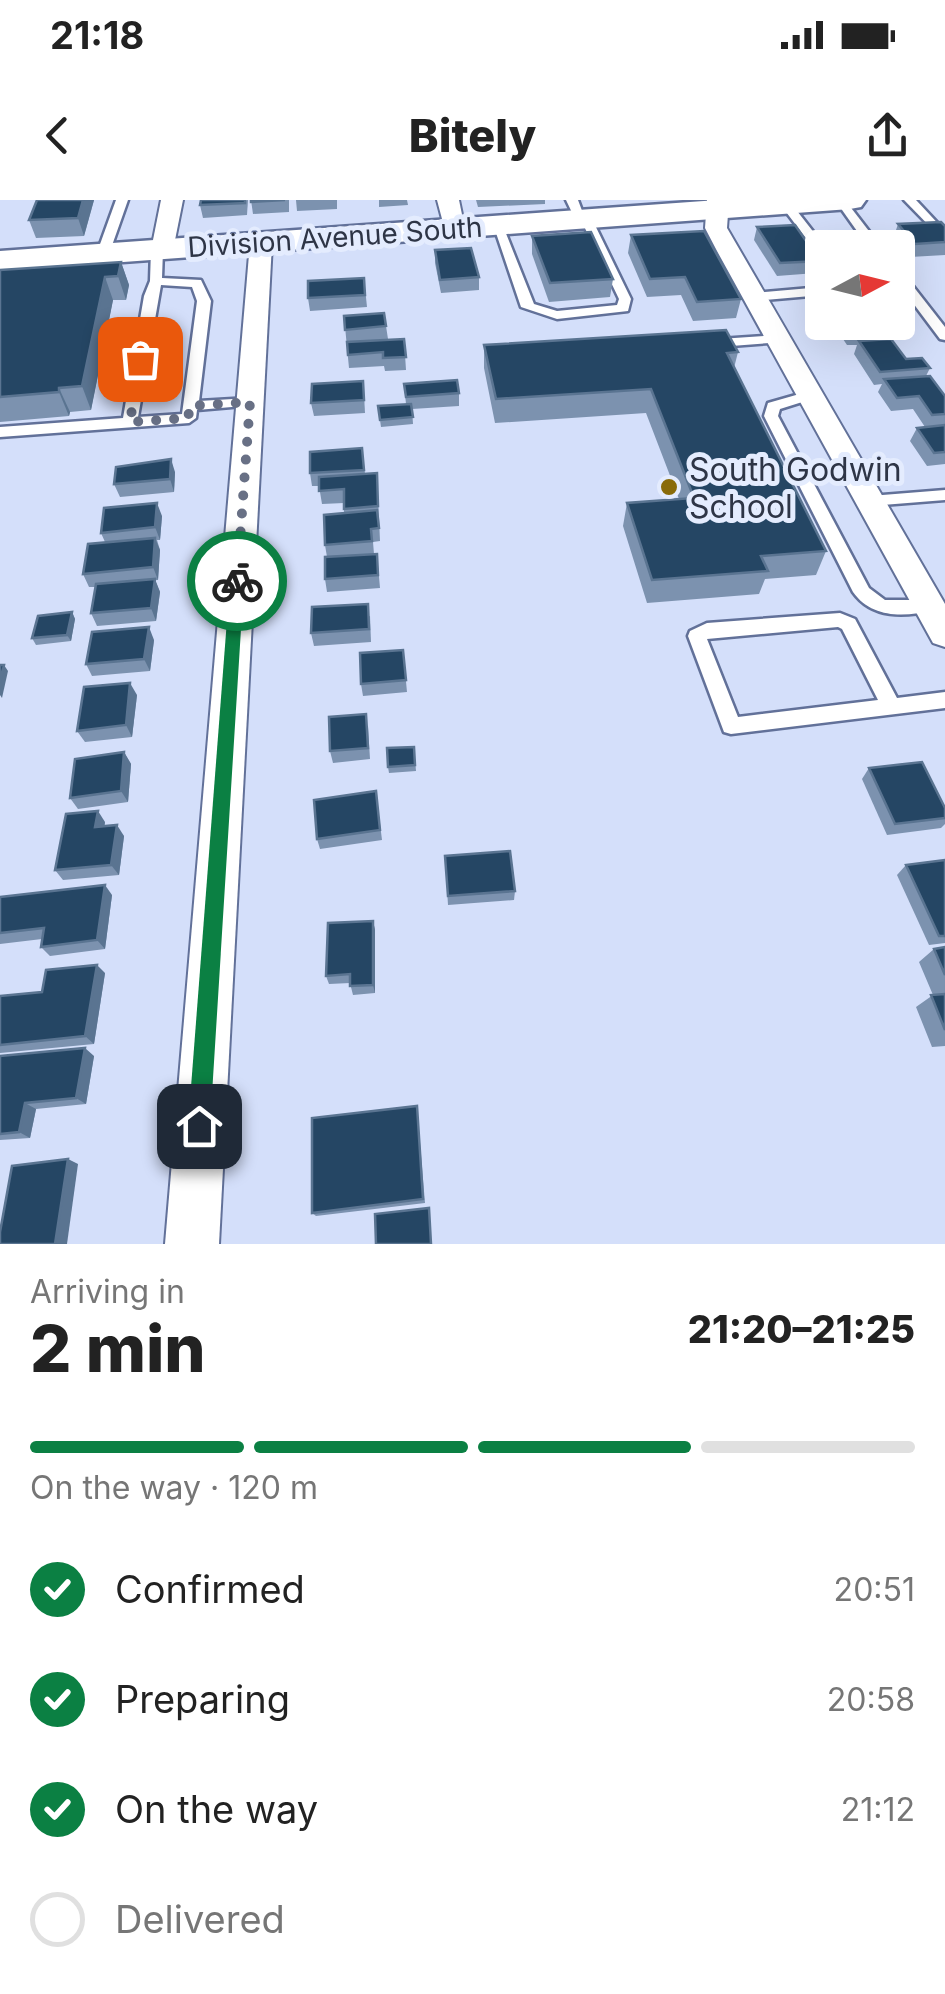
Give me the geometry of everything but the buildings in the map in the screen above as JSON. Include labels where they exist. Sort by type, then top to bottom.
[{"type":"main road","name":"Division Avenue South","points":[[0,261],[103,254],[159,260],[451,214],[501,238],[716,205],[850,200]]},
{"type":"street","points":[[159,260],[172,200]]},
{"type":"street","points":[[716,205],[716,228],[945,634]]},
{"type":"street","points":[[192,1244],[261,243]]},
{"type":"lane","points":[[103,254],[122,200]]},
{"type":"lane","points":[[910,200],[945,238]]},
{"type":"lane","points":[[840,201],[862,230]]},
{"type":"lane","points":[[786,204],[806,230]]},
{"type":"lane","points":[[501,238],[528,306],[557,315],[624,308],[626,299],[583,225]]},
{"type":"lane","points":[[501,238],[524,248]]},
{"type":"lane","points":[[0,432],[188,418],[204,301],[202,290],[198,282],[187,280],[159,260],[130,422]]},
{"type":"lane","points":[[754,297],[805,292]]},
{"type":"lane","points":[[915,297],[945,336]]},
{"type":"lane","points":[[680,346],[778,339]]},
{"type":"lane","points":[[810,395],[773,406],[772,416],[862,592],[874,606],[882,608],[928,605]]},
{"type":"lane","points":[[190,406],[250,402]]},
{"type":"lane","points":[[870,502],[945,495]]},
{"type":"lane","points":[[891,706],[849,624],[840,620],[706,630],[697,636],[731,726],[945,700]]},
{"type":"way so far","points":[[140,359],[130,422],[188,418],[190,406],[250,402],[237,581]]},
{"type":"place","name":"South Godwin School","points":[[669,487]]},
{"type":"route","points":[[199,1126],[237,581]]}]
